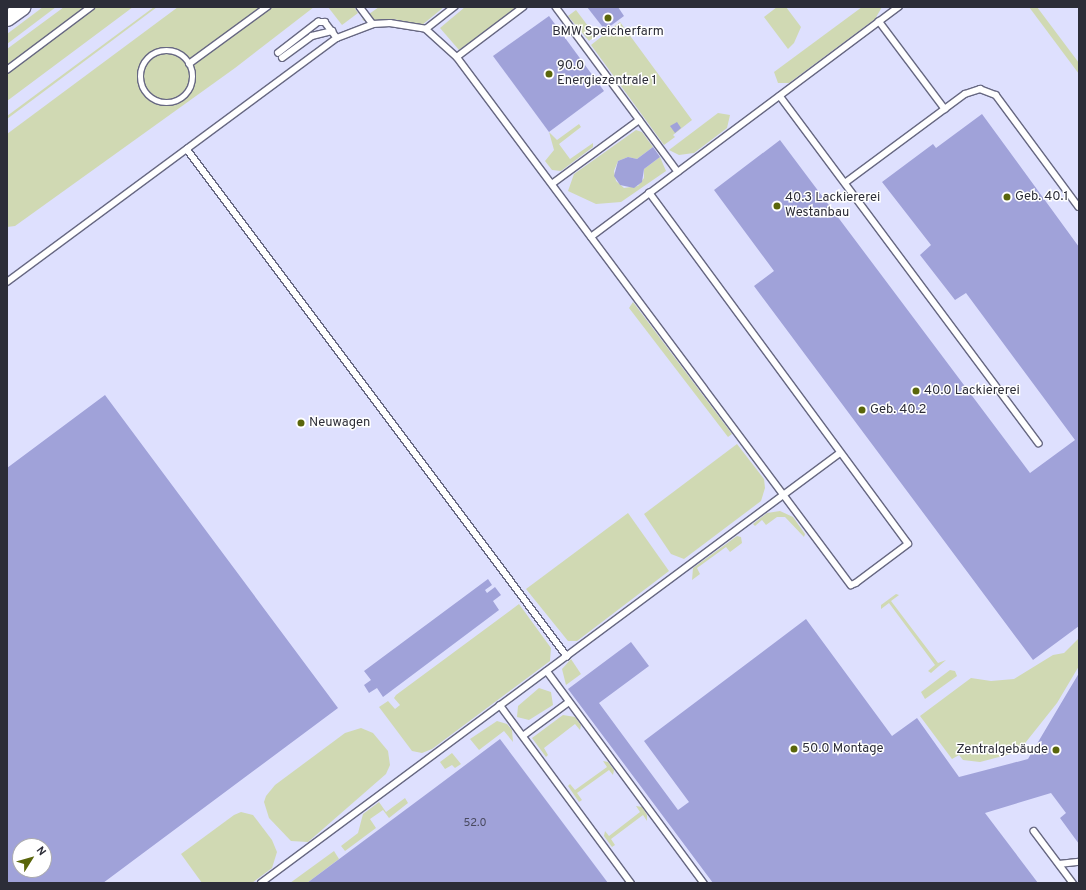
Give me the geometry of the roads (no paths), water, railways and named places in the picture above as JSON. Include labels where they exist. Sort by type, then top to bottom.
[{"type":"main road","points":[[7,18],[22,7]]},
{"type":"lane","points":[[7,70],[91,7]]},
{"type":"lane","points":[[189,64],[267,7]]},
{"type":"lane","points":[[360,7],[373,24]]},
{"type":"lane","points":[[426,29],[454,7]]},
{"type":"lane","points":[[457,57],[523,7]]},
{"type":"lane","points":[[556,7],[678,172]]},
{"type":"lane","points":[[591,237],[899,7]]},
{"type":"lane","points":[[879,21],[945,109]]},
{"type":"lane","points":[[278,52],[318,22],[325,22],[337,38]]},
{"type":"lane","points":[[7,282],[337,38],[373,24],[390,23],[426,29],[457,57],[851,584],[908,544],[650,193]]},
{"type":"lane","points":[[282,58],[312,36],[332,31]]},
{"type":"lane","points":[[172,52],[189,64],[193,78],[184,97],[165,104],[146,94],[141,74],[152,56],[172,52]]},
{"type":"lane","points":[[845,183],[965,94],[980,88],[996,95],[1079,206]]},
{"type":"lane","points":[[780,96],[1039,443]]},
{"type":"lane","points":[[552,184],[639,120]]},
{"type":"lane","points":[[187,149],[567,656]]},
{"type":"lane","points":[[261,883],[840,452]]},
{"type":"lane","points":[[547,671],[704,883]]},
{"type":"lane","points":[[523,736],[570,702]]},
{"type":"lane","points":[[500,705],[631,883]]},
{"type":"lane","points":[[1034,831],[1073,883]]},
{"type":"lane","points":[[1059,864],[1079,862]]},
{"type":"place","name":"BMW Speicherfarm","points":[[608,18]]},
{"type":"place","name":"90.0 Energiezentrale 1","points":[[549,74]]},
{"type":"place","name":"Geb. 40.1","points":[[1007,197]]},
{"type":"place","name":"40.3 Lackiererei Westanbau","points":[[777,206]]},
{"type":"place","name":"40.0 Lackiererei","points":[[916,391]]},
{"type":"place","name":"Geb. 40.2","points":[[862,410]]},
{"type":"place","name":"Neuwagen","points":[[301,423]]},
{"type":"place","name":"50.0 Montage","points":[[794,749]]},
{"type":"place","name":"Zentralgebäude","points":[[1056,750]]}]
